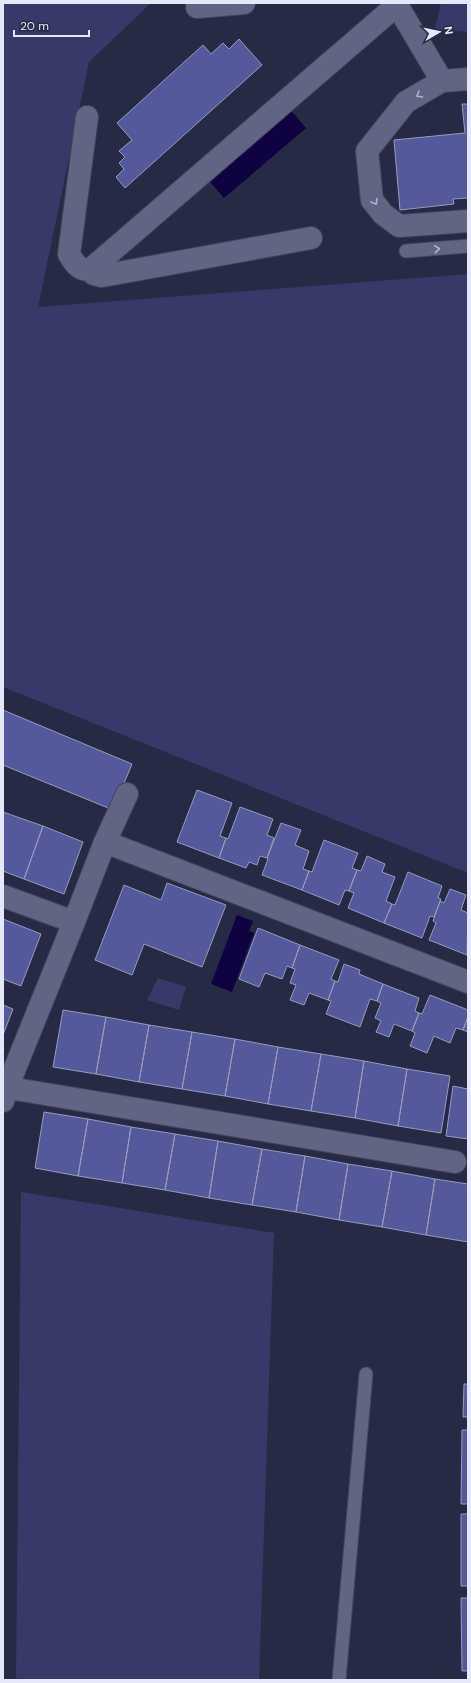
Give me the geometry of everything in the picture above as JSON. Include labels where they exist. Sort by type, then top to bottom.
[{"type":"street","points":[[197,7],[244,3]]},
{"type":"street","points":[[87,117],[69,254],[77,266],[86,270],[91,269],[395,4],[442,81]]},
{"type":"street","points":[[468,79],[442,81],[406,102],[367,151],[372,200],[383,214],[399,226],[468,221]]},
{"type":"street","points":[[91,269],[94,274],[102,276],[311,238]]},
{"type":"street","points":[[127,794],[105,842],[74,922],[4,1092],[455,1162]]},
{"type":"street","points":[[105,842],[468,982]]},
{"type":"street","points":[[3,896],[74,922]]},
{"type":"lane","points":[[406,251],[468,246]]},
{"type":"lane","points":[[339,1680],[366,1374]]},
{"type":"shaded area","points":[[3,3],[151,3],[89,62],[38,307],[468,274],[468,873],[3,687]]},
{"type":"shaded area","points":[[441,3],[468,3],[468,32],[435,29]]},
{"type":"shaded area","points":[[287,106],[306,128],[224,198],[205,176]]},
{"type":"shaded area","points":[[237,915],[253,921],[249,931],[254,933],[232,992],[211,984]]},
{"type":"shaded area","points":[[158,978],[186,987],[179,1010],[147,1000]]},
{"type":"shaded area","points":[[21,1192],[274,1233],[259,1680],[16,1680]]},
{"type":"building","points":[[239,39],[262,65],[125,188],[116,177],[124,169],[119,163],[125,157],[119,151],[132,140],[117,123],[203,45],[211,54],[223,43],[229,49]]},
{"type":"building","points":[[462,104],[468,104],[468,198],[453,199],[454,204],[400,210],[394,140],[465,133]]},
{"type":"building","points":[[3,710],[132,764],[113,810],[3,765]]},
{"type":"building","points":[[197,790],[232,803],[220,836],[226,838],[219,858],[177,842]]},
{"type":"building","points":[[240,807],[273,819],[267,835],[274,838],[267,858],[260,856],[257,865],[249,862],[246,868],[219,858]]},
{"type":"building","points":[[3,812],[43,826],[24,879],[3,871]]},
{"type":"building","points":[[281,823],[301,830],[295,845],[309,851],[303,869],[309,871],[302,890],[262,875]]},
{"type":"building","points":[[43,826],[83,842],[64,894],[24,879]]},
{"type":"building","points":[[324,840],[358,853],[352,868],[357,870],[349,891],[345,890],[339,905],[302,890],[309,871],[312,872]]},
{"type":"building","points":[[367,856],[385,864],[382,872],[395,877],[386,901],[392,904],[384,923],[348,908],[354,893],[349,891],[357,870],[361,871]]},
{"type":"building","points":[[408,872],[442,886],[438,898],[441,899],[434,917],[430,916],[422,938],[384,923],[392,904],[395,905]]},
{"type":"building","points":[[167,883],[226,905],[202,967],[144,944],[132,975],[95,960],[124,885],[161,900]]},
{"type":"building","points":[[450,889],[466,895],[461,910],[468,913],[467,955],[429,940],[436,923],[433,921],[440,901],[444,903]]},
{"type":"building","points":[[3,919],[41,934],[21,986],[3,979]]},
{"type":"building","points":[[258,928],[300,945],[292,968],[287,966],[282,979],[265,973],[259,987],[239,979]]},
{"type":"building","points":[[300,945],[339,960],[331,979],[335,981],[328,1000],[309,993],[304,1005],[290,1000],[296,985],[290,983],[295,969],[292,968]]},
{"type":"building","points":[[344,964],[360,970],[359,974],[383,984],[377,1001],[370,999],[360,1027],[326,1014],[331,1001],[328,1000],[335,981],[338,982]]},
{"type":"building","points":[[383,984],[419,998],[415,1011],[419,1013],[412,1031],[394,1024],[389,1037],[376,1032],[381,1021],[375,1018],[381,1003],[377,1001]]},
{"type":"building","points":[[430,995],[468,1010],[468,1017],[463,1030],[456,1028],[450,1043],[434,1036],[427,1053],[410,1046],[415,1033],[412,1031],[419,1013],[422,1014]]},
{"type":"building","points":[[3,1005],[13,1009],[3,1035]]},
{"type":"building","points":[[63,1010],[106,1017],[96,1074],[53,1067]]},
{"type":"building","points":[[106,1017],[149,1025],[139,1082],[96,1074]]},
{"type":"building","points":[[468,1017],[468,1032],[463,1030]]},
{"type":"building","points":[[149,1025],[192,1032],[182,1089],[139,1082]]},
{"type":"building","points":[[192,1032],[235,1039],[225,1096],[182,1089]]},
{"type":"building","points":[[235,1039],[278,1047],[268,1104],[225,1096]]},
{"type":"building","points":[[278,1047],[321,1054],[311,1111],[268,1104]]},
{"type":"building","points":[[321,1054],[364,1061],[355,1118],[311,1111]]},
{"type":"building","points":[[364,1061],[407,1069],[398,1126],[355,1118]]},
{"type":"building","points":[[407,1069],[450,1076],[441,1133],[398,1126]]},
{"type":"building","points":[[453,1086],[468,1089],[468,1139],[446,1136]]},
{"type":"building","points":[[44,1112],[88,1119],[78,1176],[35,1168]]},
{"type":"building","points":[[88,1119],[131,1127],[122,1183],[78,1176]]},
{"type":"building","points":[[131,1127],[175,1134],[165,1190],[122,1183]]},
{"type":"building","points":[[175,1134],[218,1141],[209,1198],[165,1190]]},
{"type":"building","points":[[218,1141],[262,1149],[252,1205],[209,1198]]},
{"type":"building","points":[[262,1149],[305,1156],[296,1212],[252,1205]]},
{"type":"building","points":[[305,1156],[348,1164],[339,1220],[296,1212]]},
{"type":"building","points":[[348,1164],[392,1171],[382,1227],[339,1220]]},
{"type":"building","points":[[392,1171],[435,1179],[426,1235],[382,1227]]},
{"type":"building","points":[[435,1179],[468,1184],[468,1242],[426,1235]]},
{"type":"building","points":[[464,1384],[468,1384],[468,1417],[463,1417]]},
{"type":"building","points":[[462,1430],[468,1430],[468,1504],[461,1504]]},
{"type":"building","points":[[461,1514],[468,1514],[468,1586],[461,1586]]},
{"type":"building","points":[[461,1598],[468,1598],[468,1671],[462,1671]]}]
